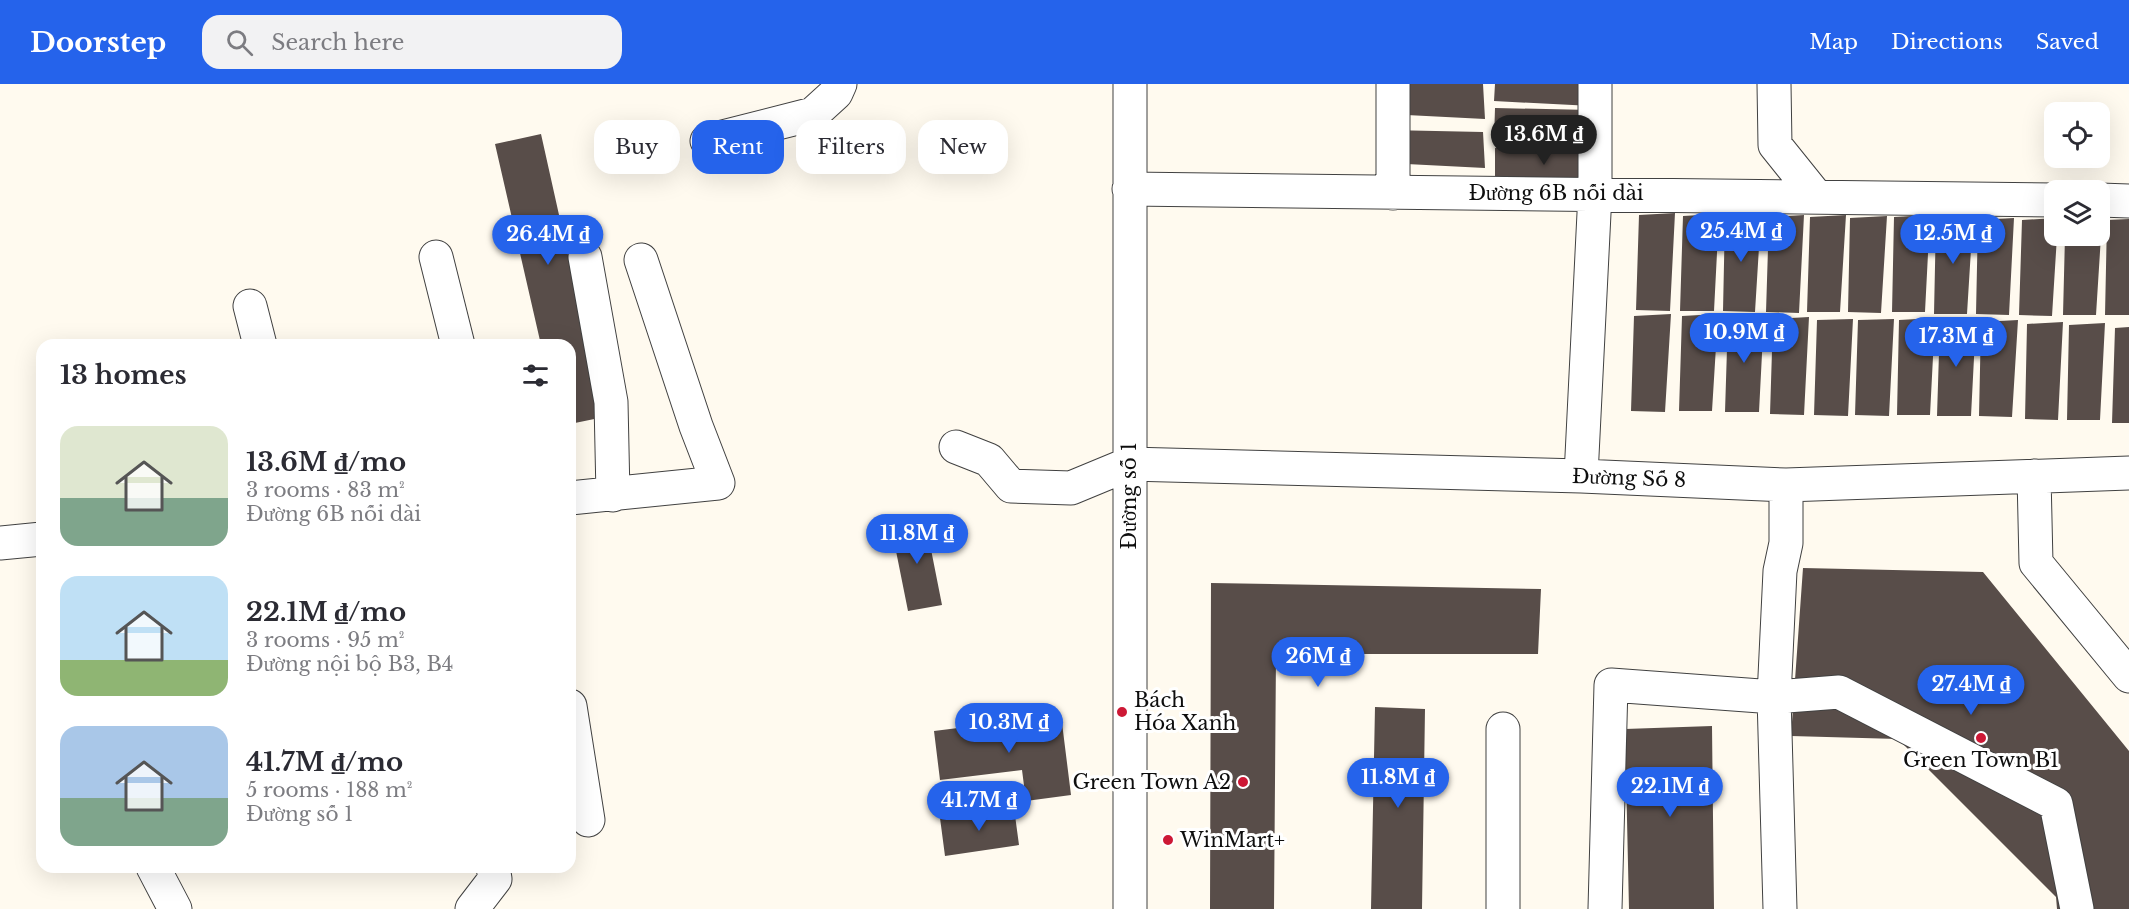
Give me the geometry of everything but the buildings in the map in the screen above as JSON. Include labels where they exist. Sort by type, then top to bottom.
[{"type":"street","points":[[784,121],[813,114],[836,93],[840,84]]},
{"type":"street","name":"Đường số 1","points":[[1130,84],[1130,909]]},
{"type":"street","points":[[1393,84],[1393,193]]},
{"type":"street","points":[[1581,476],[1595,193],[1595,84]]},
{"type":"street","points":[[1774,84],[1775,145],[1816,196]]},
{"type":"street","name":"Đường 6B nối dài","points":[[1129,189],[2044,200]]},
{"type":"street","points":[[2110,200],[2129,201]]},
{"type":"street","points":[[436,257],[456,339]]},
{"type":"street","points":[[585,257],[611,402],[613,495]]},
{"type":"street","points":[[576,498],[718,483],[696,426],[641,260]]},
{"type":"street","points":[[250,306],[258,339]]},
{"type":"street","points":[[957,447],[989,460],[1011,486],[1071,488],[1129,464]]},
{"type":"street","name":"Đường Số 8","points":[[1129,464],[1581,476],[1786,485],[2129,473]]},
{"type":"street","points":[[2034,476],[2036,563],[2129,676]]},
{"type":"street","points":[[1779,909],[1774,697],[1780,571],[1786,543],[1786,485]]},
{"type":"street","points":[[0,543],[36,540]]},
{"type":"street","points":[[1605,909],[1611,685],[1774,697],[1839,692],[2056,804],[2077,909]]},
{"type":"street","points":[[1503,729],[1503,909]]},
{"type":"street","points":[[576,744],[588,820]]},
{"type":"street","points":[[156,873],[175,909]]},
{"type":"street","points":[[472,909],[495,879],[494,873]]},
{"type":"place","name":"Bách Hóa Xanh","points":[[1122,712]]},
{"type":"place","name":"Green Town B1","points":[[1981,738]]},
{"type":"place","name":"Green Town A2","points":[[1243,782]]},
{"type":"place","name":"WinMart+","points":[[1168,840]]}]
